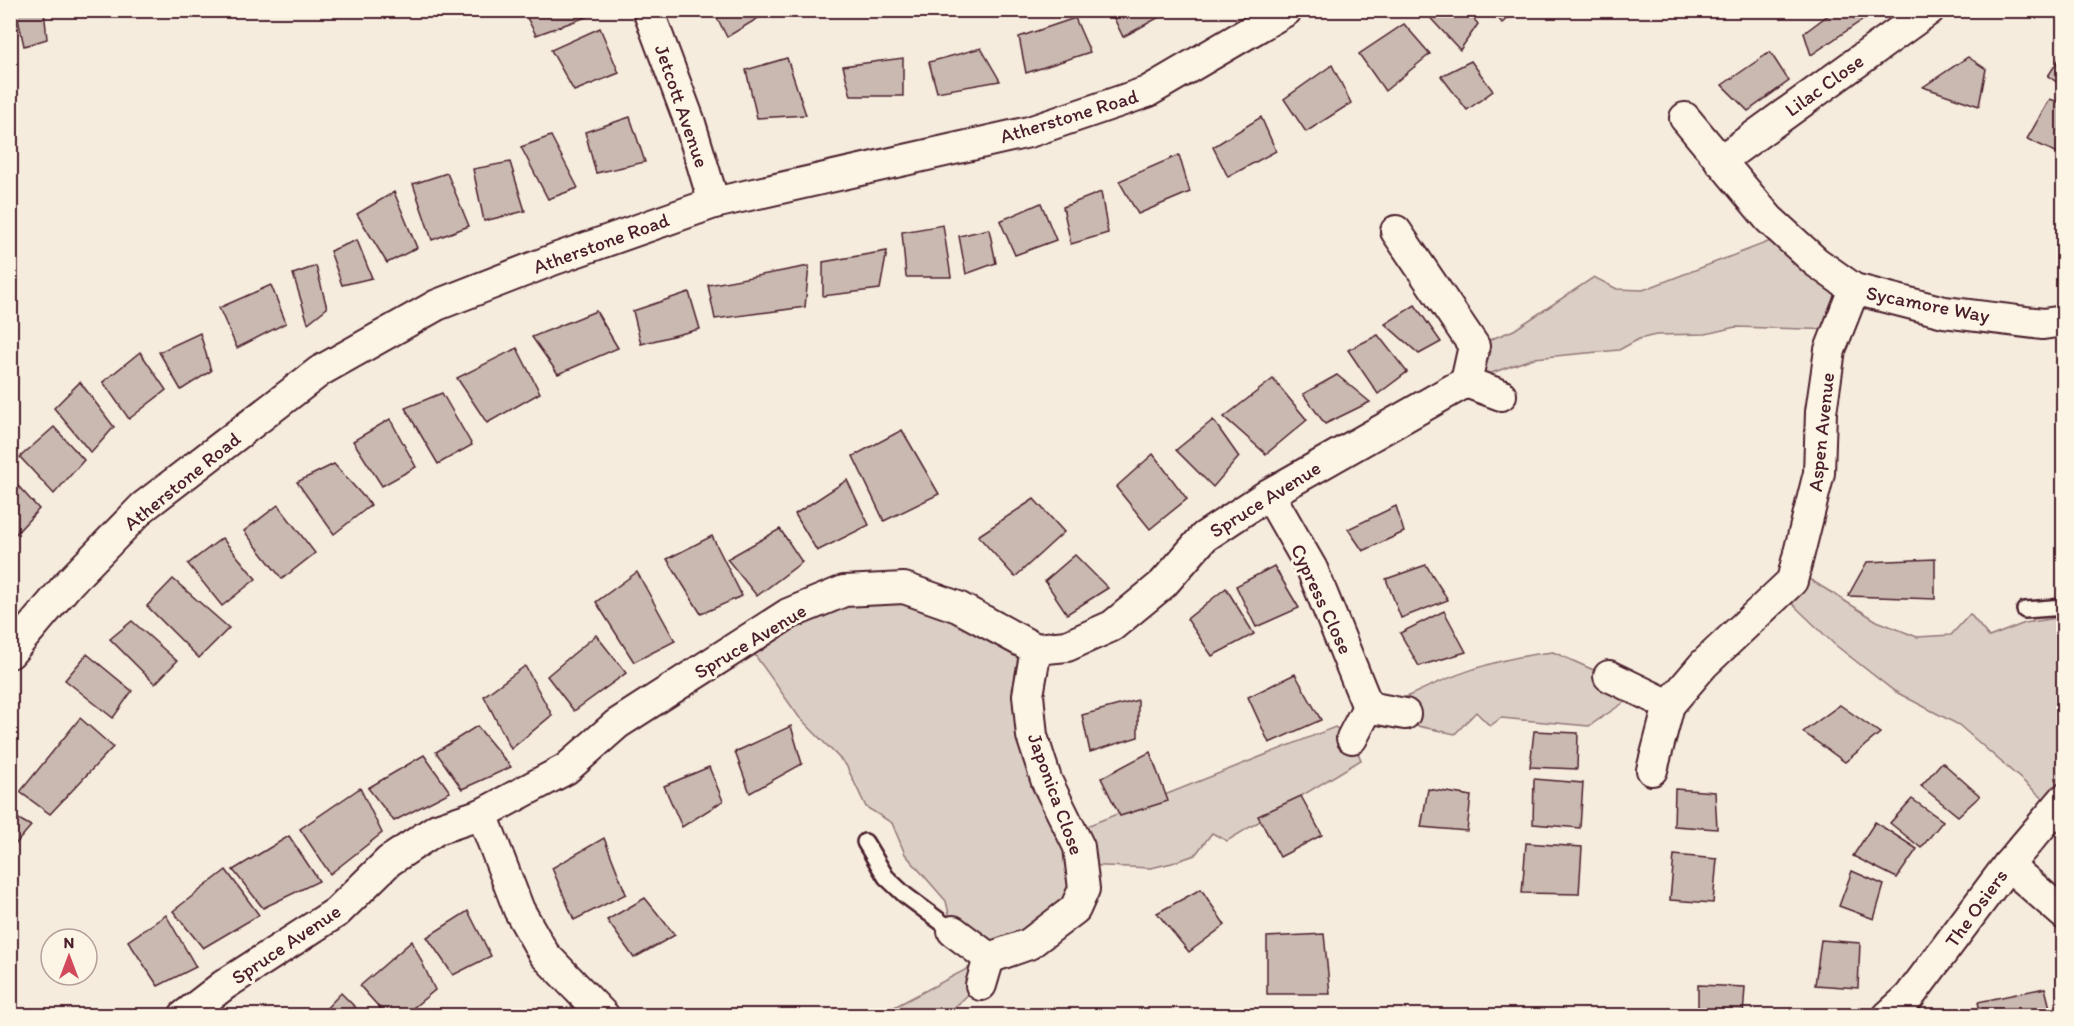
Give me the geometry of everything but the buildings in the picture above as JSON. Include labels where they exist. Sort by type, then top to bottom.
[{"type":"street","name":"Jetcott Avenue","points":[[648,10],[689,120],[714,203]]},
{"type":"street","name":"Atherstone Road","points":[[10,652],[69,583],[143,507],[320,371],[437,305],[555,259],[714,203],[1029,132],[1136,96],[1147,92],[1287,10]]},
{"type":"street","name":"Lilac Close","points":[[1720,161],[1929,10]]},
{"type":"street","name":"Sycamore Way","points":[[1685,118],[1769,219],[1816,262],[1854,289],[1944,312],[2043,324],[2064,321]]},
{"type":"street","points":[[1396,231],[1474,345],[1466,382],[1501,395]]},
{"type":"street","name":"Aspen Avenue","points":[[1652,770],[1669,705],[1704,664],[1792,581],[1819,473],[1821,412],[1830,350],[1854,289]]},
{"type":"street","name":"Spruce Avenue","points":[[184,1016],[224,985],[337,912],[389,861],[437,829],[482,814],[566,769],[617,724],[788,614],[844,591],[904,588],[958,607],[1036,649],[1067,646],[1112,626],[1163,584],[1204,537],[1269,494],[1466,382]]},
{"type":"street","name":"Cypress Close","points":[[1269,494],[1312,569],[1368,707]]},
{"type":"street","name":"Japonica Close","points":[[953,931],[985,971],[1029,944],[1075,909],[1084,889],[1079,847],[1047,782],[1032,736],[1028,695],[1036,649]]},
{"type":"street","points":[[1610,676],[1669,705]]},
{"type":"street","points":[[1352,738],[1368,707],[1405,714]]},
{"type":"street","name":"The Osiers","points":[[1888,1016],[1909,997],[2008,865],[2064,799]]},
{"type":"street","points":[[482,814],[519,910],[544,954],[604,1016]]},
{"type":"street","points":[[2008,865],[2064,914]]},
{"type":"lane","points":[[2025,610],[2064,607]]},
{"type":"lane","points":[[865,842],[886,877],[905,895],[953,931]]},
{"type":"shaded area","points":[[1781,237],[1854,289],[1838,330],[1735,327],[1706,334],[1656,335],[1639,339],[1619,350],[1534,358],[1466,382],[1474,346],[1514,330],[1594,277],[1617,289],[1643,290]]},
{"type":"shaded area","points":[[1795,570],[1877,621],[1917,637],[1951,635],[1970,614],[1989,637],[2025,623],[2063,617],[2063,799],[2055,809],[1959,725],[1894,691],[1834,644],[1780,592]]},
{"type":"shaded area","points":[[904,588],[1036,649],[1028,695],[1072,832],[1335,727],[1352,738],[1361,760],[1227,841],[1212,833],[1195,855],[1151,868],[1082,865],[1084,889],[946,1015],[879,1015],[988,958],[953,931],[946,901],[905,854],[892,823],[866,807],[846,765],[799,717],[745,641],[788,614]]},
{"type":"shaded area","points":[[1553,652],[1641,691],[1589,726],[1501,718],[1490,726],[1476,712],[1455,734],[1408,724],[1402,699],[1476,668],[1533,654]]}]
